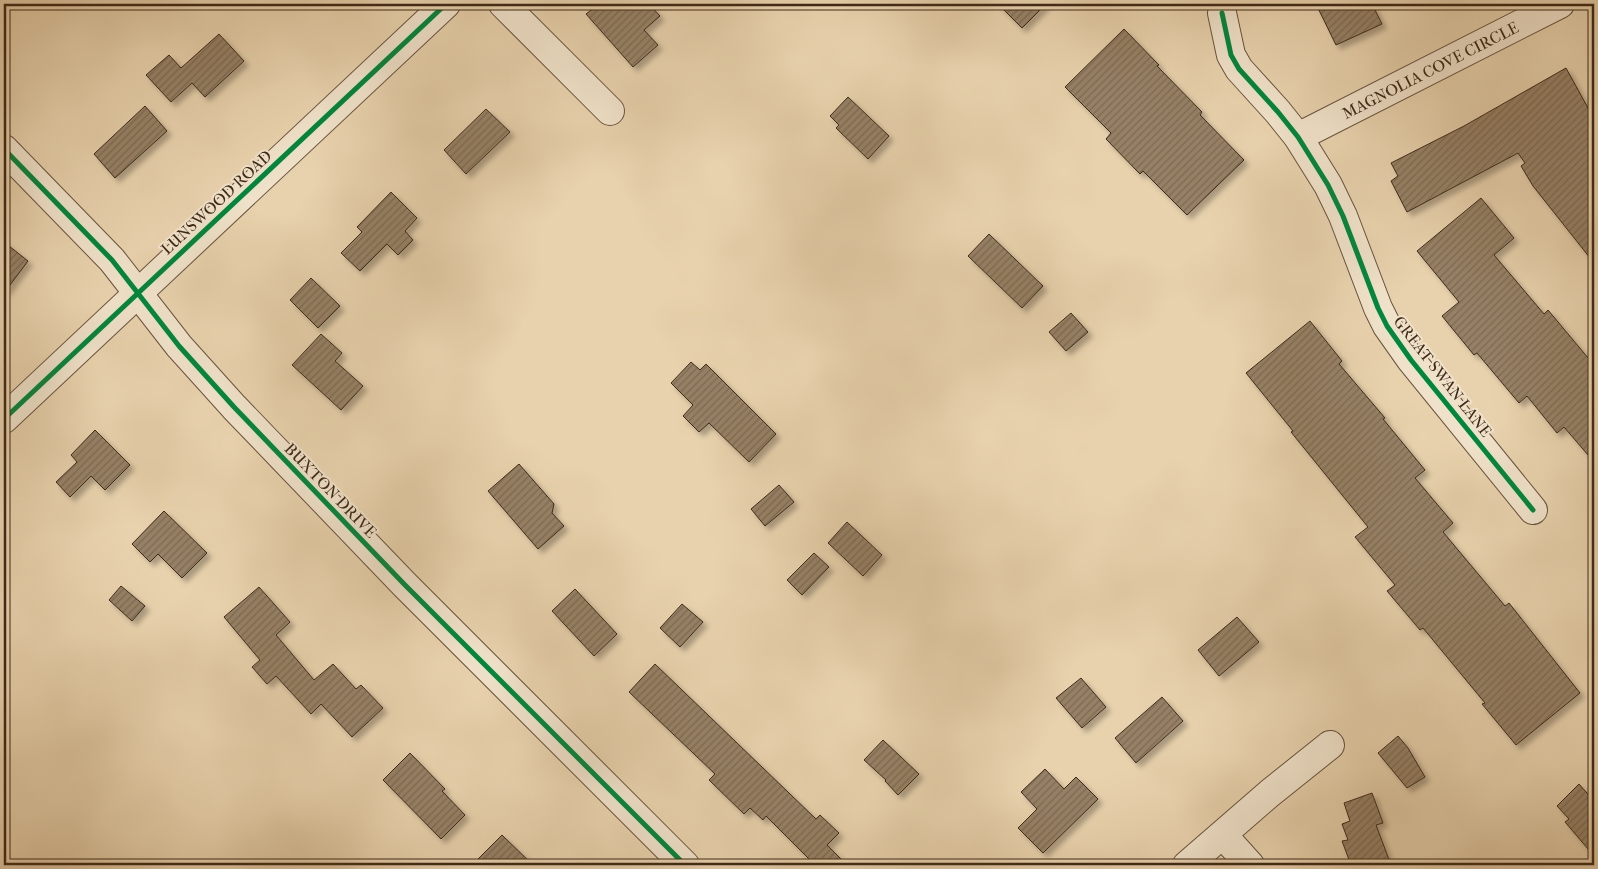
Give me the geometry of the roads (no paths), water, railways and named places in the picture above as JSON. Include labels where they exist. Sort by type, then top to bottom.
[{"type":"street","name":"LUNSWOOD ROAD","points":[[4,419],[446,4]]},
{"type":"street","points":[[503,4],[610,111]]},
{"type":"street","name":"MAGNOLIA COVE CIRCLE","points":[[1298,137],[1560,4]]},
{"type":"street","name":"GREAT SWAN LANE","points":[[1222,13],[1231,56],[1239,69],[1298,137],[1328,185],[1387,326],[1411,360],[1533,510]]},
{"type":"street","name":"BUXTON DRIVE","points":[[4,149],[112,260],[179,346],[241,414],[405,585],[685,865]]},
{"type":"street","points":[[1188,865],[1270,793],[1330,745]]},
{"type":"street","points":[[1222,835],[1250,865]]}]
